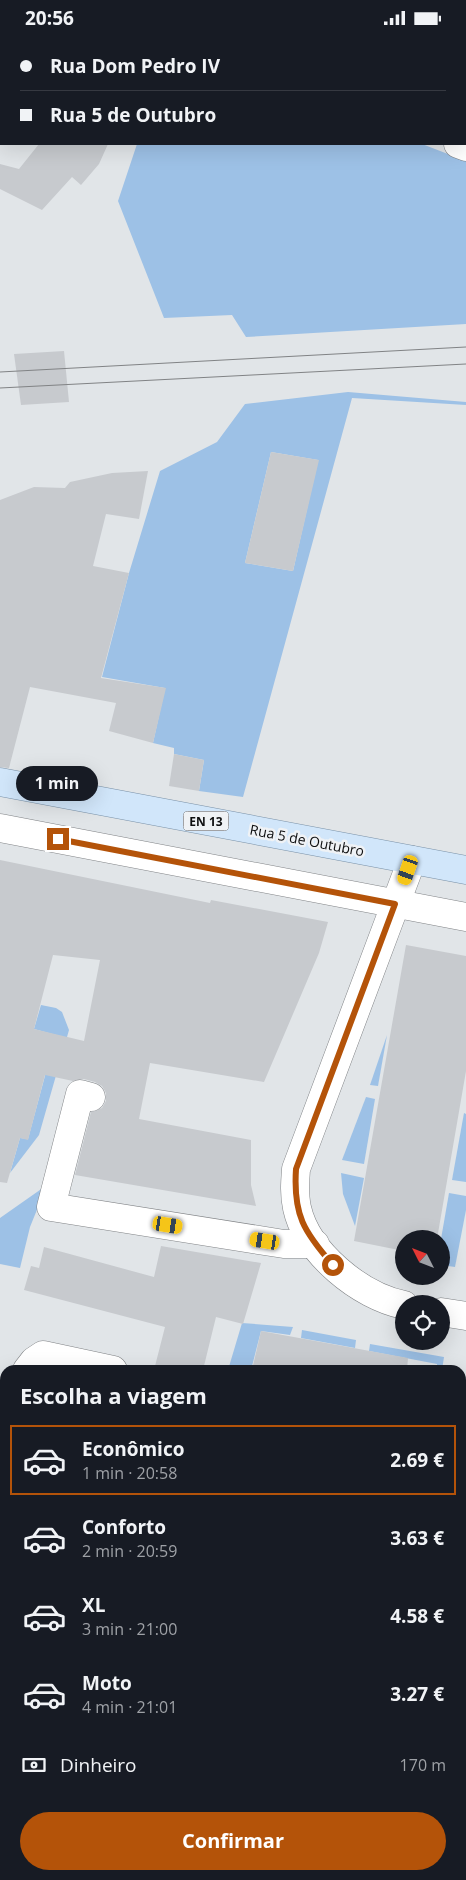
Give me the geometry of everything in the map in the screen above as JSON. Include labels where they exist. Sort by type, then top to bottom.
[{"type":"main road","name":"Rua 5 de Outubro","points":[[0,782],[466,870]]},
{"type":"street","points":[[0,828],[466,917]]},
{"type":"street","points":[[395,1302],[377,1297],[349,1279],[333,1265],[315,1244],[296,1208],[296,1169],[412,860]]},
{"type":"street","points":[[92,1097],[80,1094],[51,1207],[284,1244],[315,1244]]},
{"type":"street","points":[[450,1313],[466,1316]]},
{"type":"street","points":[[31,1365],[43,1355],[90,1365]]},
{"type":"shaded area","points":[[137,145],[425,145],[466,161],[466,324],[246,337],[232,315],[164,318],[118,201]]},
{"type":"shaded area","points":[[348,392],[466,402],[466,405],[352,398],[243,797],[199,791],[204,760],[174,754],[174,748],[153,743],[165,688],[102,677],[129,573],[160,471],[217,442],[245,404]],"holes":[[[271,452],[318,460],[293,571],[245,563]]]},
{"type":"shaded area","points":[[41,1005],[56,1008],[62,1012],[69,1030],[39,1135],[10,1173],[20,1138],[28,1139],[56,1035],[34,1029]]},
{"type":"shaded area","points":[[387,1035],[378,1086],[370,1085]]},
{"type":"shaded area","points":[[366,1097],[375,1099],[364,1164],[342,1160]]},
{"type":"shaded area","points":[[464,1113],[466,1114],[466,1182],[452,1180]]},
{"type":"shaded area","points":[[341,1173],[364,1178],[355,1226],[343,1194]]},
{"type":"shaded area","points":[[47,1185],[30,1227],[20,1268],[0,1264],[0,1218]]},
{"type":"shaded area","points":[[449,1193],[466,1196],[466,1210],[455,1267],[450,1266],[450,1230],[443,1230]]},
{"type":"shaded area","points":[[242,1323],[293,1327],[290,1335],[261,1331],[252,1365],[229,1365]]},
{"type":"shaded area","points":[[302,1330],[356,1340],[355,1348],[301,1338]]},
{"type":"shaded area","points":[[370,1344],[395,1348],[395,1350],[444,1357],[443,1365],[369,1351]]},
{"type":"building","points":[[38,145],[108,145],[99,164],[81,185],[72,177],[42,210],[0,189],[0,164],[19,169]]},
{"type":"building","points":[[64,351],[69,402],[21,405],[14,354]]},
{"type":"building","points":[[271,452],[319,460],[293,571],[245,563]]},
{"type":"building","points":[[148,471],[139,519],[106,514],[93,566],[129,573],[101,678],[166,688],[153,743],[109,731],[116,703],[30,687],[9,768],[0,767],[0,500],[34,487],[65,488],[70,482],[112,473]]},
{"type":"building","points":[[174,754],[204,760],[199,791],[169,786]]},
{"type":"building","points":[[0,860],[210,903],[211,900],[328,922],[319,953],[264,1082],[150,1063],[139,1119],[251,1140],[251,1185],[256,1206],[75,1175],[91,1112],[102,1108],[106,1101],[106,1093],[102,1086],[95,1082],[84,1079],[73,1081],[45,1075],[28,1140],[20,1138],[7,1183],[0,1182]],"holes":[[[53,955],[100,960],[84,1041],[34,1029]]]},
{"type":"building","points":[[406,945],[466,956],[466,1071],[439,1230],[395,1230],[395,1249],[354,1241]]},
{"type":"building","points":[[161,1246],[261,1263],[243,1324],[216,1317],[204,1365],[155,1365],[165,1327],[24,1290],[31,1266],[39,1268],[44,1247],[154,1277]]},
{"type":"building","points":[[261,1331],[408,1358],[407,1365],[253,1365]]},
{"type":"tram line","points":[[0,372],[466,347]]},
{"type":"tram line","points":[[0,388],[466,364]]},
{"type":"route","points":[[58,839],[395,904],[296,1169],[294,1187],[296,1208],[302,1224],[315,1244],[333,1265]]}]
